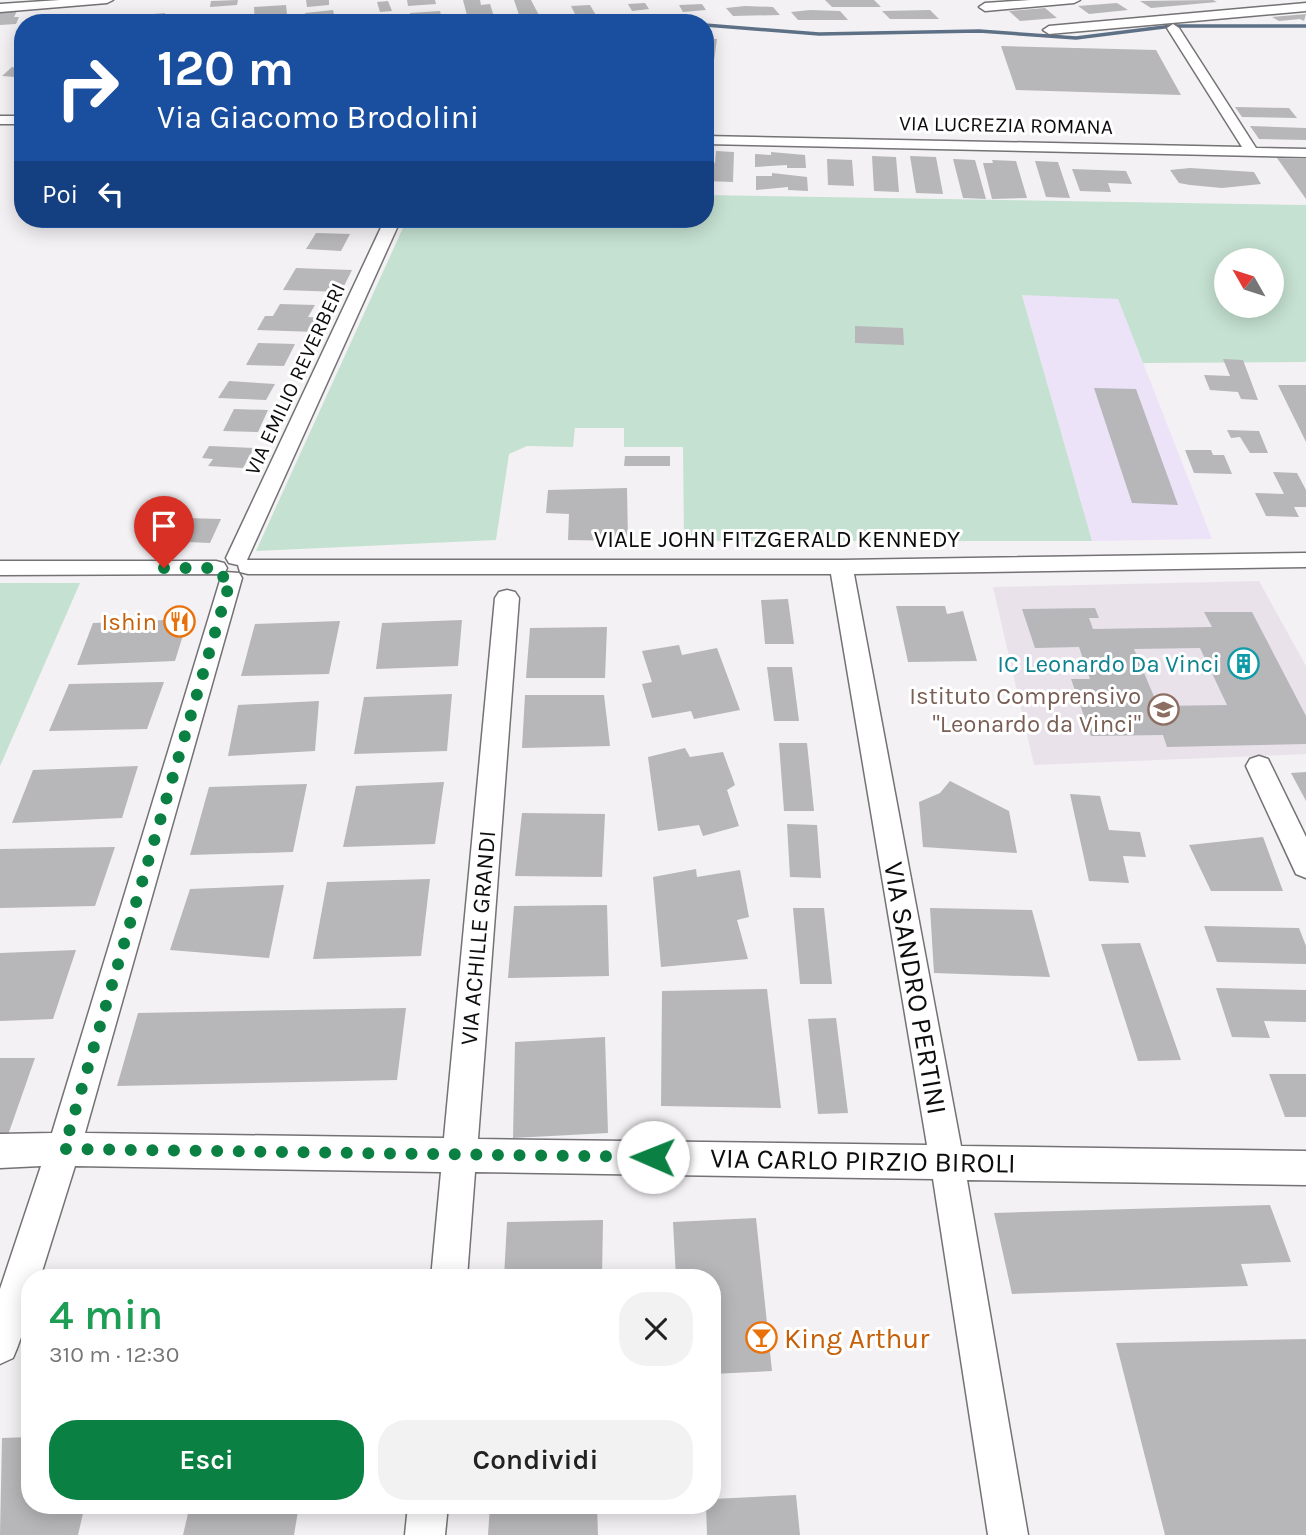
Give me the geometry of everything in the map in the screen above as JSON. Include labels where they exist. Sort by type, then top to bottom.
[{"type":"street","points":[[0,8],[107,0]]},
{"type":"street","points":[[985,7],[1074,0]]},
{"type":"street","points":[[1052,2],[1063,10]]},
{"type":"street","points":[[1049,30],[1306,7]]},
{"type":"street","points":[[1074,18],[1086,27]]},
{"type":"street","points":[[1173,28],[1252,152]]},
{"type":"street","name":"VIA LUCREZIA ROMANA","points":[[714,140],[1306,153]]},
{"type":"street","name":"VIA EMILIO REVERBERI","points":[[233,568],[389,228]]},
{"type":"street","name":"VIALE JOHN FITZGERALD KENNEDY","points":[[0,568],[841,566],[1306,561]]},
{"type":"street","name":"VIA SANDRO PERTINI","points":[[841,566],[947,1161],[1008,1535]]},
{"type":"street","points":[[25,1269],[64,1149],[233,568]]},
{"type":"street","name":"VIA ACHILLE GRANDI","points":[[450,1269],[507,598]]},
{"type":"street","points":[[1259,766],[1306,866]]},
{"type":"street","name":"VIA CARLO PIRZIO BIROLI","points":[[0,1151],[64,1149],[461,1154],[1306,1168]]},
{"type":"street","points":[[0,1345],[21,1281]]},
{"type":"street","points":[[425,1535],[427,1514]]},
{"type":"shaded area","points":[[1022,294],[1118,299],[1212,539],[1092,541]]},
{"type":"shaded area","name":"Istituto Comprensivo \"Leonardo da Vinci\"","points":[[1259,581],[1306,666],[1306,754],[1034,765],[993,587]]},
{"type":"green space","points":[[714,195],[1306,205],[1306,362],[1143,363],[1118,299],[1022,295],[1092,541],[684,541],[683,447],[624,447],[624,428],[575,428],[573,447],[527,446],[509,454],[496,540],[256,551],[403,228],[714,228]]},
{"type":"green space","points":[[0,583],[80,583],[0,766]]},
{"type":"building","points":[[238,0],[237,5],[210,7],[211,1]]},
{"type":"building","points":[[306,0],[329,0],[329,5],[307,7]]},
{"type":"building","points":[[407,0],[435,0],[436,4],[408,6]]},
{"type":"building","points":[[463,0],[480,0],[481,5],[490,4],[493,14],[467,14]]},
{"type":"building","points":[[514,0],[531,0],[538,14],[519,14]]},
{"type":"building","points":[[825,0],[874,0],[881,7],[832,7]]},
{"type":"building","points":[[388,1],[392,11],[380,12],[377,2]]},
{"type":"building","points":[[1140,1],[1217,2],[1151,8]]},
{"type":"building","points":[[645,3],[649,9],[632,11],[628,4]]},
{"type":"building","points":[[1117,3],[1128,10],[1089,14],[1078,6]]},
{"type":"building","points":[[702,4],[706,10],[683,12],[679,5]]},
{"type":"building","points":[[286,5],[287,14],[254,14],[254,7]]},
{"type":"building","points":[[590,5],[595,14],[575,14],[571,6]]},
{"type":"building","points":[[773,7],[780,15],[733,16],[726,8]]},
{"type":"building","points":[[1045,8],[1057,18],[1020,21],[1009,11]]},
{"type":"building","points":[[0,10],[17,11],[14,14],[14,24],[0,25]]},
{"type":"building","points":[[333,10],[334,14],[305,14]]},
{"type":"building","points":[[930,10],[939,19],[890,19],[882,11]]},
{"type":"building","points":[[440,11],[441,14],[410,14]]},
{"type":"building","points":[[840,11],[848,20],[798,20],[791,12]]},
{"type":"building","points":[[1306,14],[1304,21],[1279,21],[1272,17]]},
{"type":"building","points":[[714,39],[717,39],[714,60]]},
{"type":"building","points":[[1001,46],[1156,50],[1181,95],[1016,90]]},
{"type":"building","points":[[12,67],[14,67],[14,77],[2,76]]},
{"type":"building","points":[[1235,107],[1289,108],[1297,118],[1242,117]]},
{"type":"building","points":[[1250,126],[1306,128],[1306,140],[1259,139]]},
{"type":"building","points":[[716,151],[734,152],[733,182],[714,181]]},
{"type":"building","points":[[771,152],[805,155],[806,168],[787,168],[787,165],[755,167],[755,154],[771,155]]},
{"type":"building","points":[[872,156],[896,157],[899,192],[874,191]]},
{"type":"building","points":[[910,156],[936,157],[943,194],[916,193]]},
{"type":"building","points":[[1277,158],[1306,159],[1306,199]]},
{"type":"building","points":[[827,159],[852,160],[854,186],[828,185]]},
{"type":"building","points":[[953,159],[975,160],[986,199],[963,198]]},
{"type":"building","points":[[992,160],[1016,161],[1027,198],[992,199],[983,163],[993,163]]},
{"type":"building","points":[[1035,161],[1058,162],[1070,198],[1046,197]]},
{"type":"building","points":[[1190,168],[1254,172],[1261,184],[1222,188],[1190,185],[1179,183],[1170,170]]},
{"type":"building","points":[[1072,169],[1126,171],[1132,184],[1108,183],[1111,192],[1080,191]]},
{"type":"building","points":[[772,173],[807,177],[808,191],[788,190],[788,187],[756,190],[756,176],[772,176]]},
{"type":"building","points":[[316,233],[350,234],[341,251],[306,249]]},
{"type":"building","points":[[296,268],[352,270],[341,292],[283,290]]},
{"type":"building","points":[[280,304],[315,305],[308,317],[323,318],[316,332],[257,330],[265,316],[273,316]]},
{"type":"building","points":[[855,326],[903,328],[904,345],[855,343]]},
{"type":"building","points":[[258,343],[295,344],[284,366],[246,365]]},
{"type":"building","points":[[1223,359],[1243,360],[1258,400],[1241,399],[1238,392],[1210,390],[1204,375],[1230,376]]},
{"type":"building","points":[[229,381],[275,384],[266,400],[218,398]]},
{"type":"building","points":[[1278,385],[1306,385],[1306,442]]},
{"type":"building","points":[[1094,388],[1136,389],[1178,505],[1132,503]]},
{"type":"building","points":[[234,409],[268,410],[258,432],[223,431]]},
{"type":"building","points":[[1227,430],[1259,431],[1268,453],[1250,453],[1240,437],[1231,438]]},
{"type":"building","points":[[209,446],[254,448],[243,468],[208,466],[213,459],[202,458]]},
{"type":"building","points":[[1185,450],[1211,450],[1213,455],[1224,455],[1232,474],[1194,473]]},
{"type":"building","points":[[625,456],[670,456],[670,466],[624,466]]},
{"type":"building","points":[[1273,472],[1297,473],[1306,490],[1306,507],[1294,507],[1299,517],[1266,516],[1255,493],[1284,494]]},
{"type":"building","points":[[627,488],[628,541],[568,540],[569,514],[546,513],[548,490]]},
{"type":"building","points":[[153,517],[221,519],[210,543],[142,540]]},
{"type":"building","points":[[788,599],[794,644],[765,644],[761,600]]},
{"type":"building","points":[[896,606],[945,606],[947,614],[963,611],[977,661],[908,662]]},
{"type":"building","name":"IC Leonardo Da Vinci","points":[[1095,608],[1099,618],[1089,618],[1093,629],[1212,627],[1204,612],[1252,612],[1306,716],[1306,744],[1167,747],[1163,735],[1091,736],[1071,679],[1090,679],[1079,647],[1035,648],[1022,609]],"holes":[[[1200,648],[1227,705],[1158,706],[1134,649]]]},
{"type":"building","points":[[188,619],[175,661],[77,665],[93,623]]},
{"type":"building","points":[[462,620],[458,666],[376,669],[382,623]]},
{"type":"building","points":[[340,621],[329,674],[241,676],[255,624]]},
{"type":"building","points":[[607,627],[605,678],[526,678],[530,628]]},
{"type":"building","points":[[679,645],[682,655],[717,648],[740,710],[694,719],[691,711],[652,718],[642,684],[652,682],[642,651]]},
{"type":"building","points":[[767,667],[792,667],[799,721],[774,721]]},
{"type":"building","points":[[164,682],[147,729],[49,731],[69,684]]},
{"type":"building","points":[[452,694],[447,751],[354,754],[364,697]]},
{"type":"building","points":[[525,695],[604,695],[610,746],[522,748]]},
{"type":"building","points":[[319,701],[315,751],[228,756],[238,705]]},
{"type":"building","points":[[779,743],[807,743],[814,811],[784,811]]},
{"type":"building","points":[[685,748],[690,757],[723,752],[735,785],[727,790],[739,826],[703,836],[699,825],[658,831],[648,757]]},
{"type":"building","points":[[138,766],[122,818],[12,823],[33,770]]},
{"type":"building","points":[[1306,772],[1306,801],[1291,773]]},
{"type":"building","points":[[950,781],[1009,811],[1017,853],[923,847],[919,802],[940,793]]},
{"type":"building","points":[[444,782],[435,844],[343,847],[356,786]]},
{"type":"building","points":[[307,784],[293,852],[190,855],[209,787]]},
{"type":"building","points":[[1070,794],[1100,796],[1109,830],[1140,832],[1146,857],[1123,856],[1129,883],[1089,881]]},
{"type":"building","points":[[522,813],[605,814],[602,877],[515,876]]},
{"type":"building","points":[[787,824],[817,825],[821,878],[790,877]]},
{"type":"building","points":[[1263,837],[1283,891],[1211,891],[1189,845]]},
{"type":"building","points":[[115,847],[95,906],[0,908],[0,849]]},
{"type":"building","points":[[696,869],[697,877],[740,870],[749,917],[737,920],[748,959],[661,967],[653,877]]},
{"type":"building","points":[[430,879],[421,956],[313,959],[327,882]]},
{"type":"building","points":[[284,885],[269,958],[170,950],[190,889]]},
{"type":"building","points":[[607,905],[609,976],[508,978],[514,906]]},
{"type":"building","points":[[793,908],[824,908],[832,984],[800,984]]},
{"type":"building","points":[[930,908],[1032,910],[1050,977],[934,973]]},
{"type":"building","points":[[1204,926],[1299,928],[1306,946],[1306,964],[1217,962]]},
{"type":"building","points":[[1140,943],[1181,1060],[1138,1061],[1101,944]]},
{"type":"building","points":[[76,950],[53,1019],[0,1021],[0,953]]},
{"type":"building","points":[[1216,988],[1306,990],[1306,1022],[1264,1021],[1270,1038],[1232,1037]]},
{"type":"building","points":[[767,989],[781,1108],[661,1106],[662,991]]},
{"type":"building","points":[[406,1008],[397,1080],[117,1086],[138,1013]]},
{"type":"building","points":[[836,1018],[848,1113],[818,1114],[808,1019]]},
{"type":"building","points":[[605,1037],[608,1133],[513,1138],[515,1042]]},
{"type":"building","points":[[0,1058],[35,1058],[8,1135],[0,1135]]},
{"type":"building","points":[[1269,1074],[1306,1074],[1306,1117],[1285,1117]]},
{"type":"building","points":[[1270,1205],[1291,1262],[1241,1264],[1248,1286],[1012,1294],[994,1213]]},
{"type":"building","points":[[756,1218],[772,1371],[721,1374],[721,1269],[676,1269],[673,1222]]},
{"type":"building","points":[[603,1220],[602,1269],[504,1269],[507,1222]]},
{"type":"building","points":[[1306,1339],[1306,1535],[1165,1535],[1116,1343]]},
{"type":"building","points":[[21,1437],[21,1514],[83,1514],[78,1535],[0,1535],[2,1438]]},
{"type":"building","points":[[796,1495],[800,1535],[707,1535],[706,1514],[721,1514],[721,1499]]},
{"type":"building","points":[[188,1514],[298,1514],[294,1535],[183,1535]]},
{"type":"building","points":[[489,1514],[597,1514],[598,1535],[488,1535]]},
{"type":"waterway","points":[[714,26],[819,34],[979,31],[1076,38],[1172,26],[1306,26]]},
{"type":"place","name":"Ishin","points":[[180,622]]},
{"type":"place","name":"IC Leonardo Da Vinci","points":[[1243,664]]},
{"type":"place","name":"Istituto Comprensivo \"Leonardo da Vinci\"","points":[[1164,710]]},
{"type":"place","name":"King Arthur","points":[[761,1338]]},
{"type":"route","points":[[164,568],[216,568],[217,574],[222,578],[231,578],[64,1149],[653,1157]]}]
